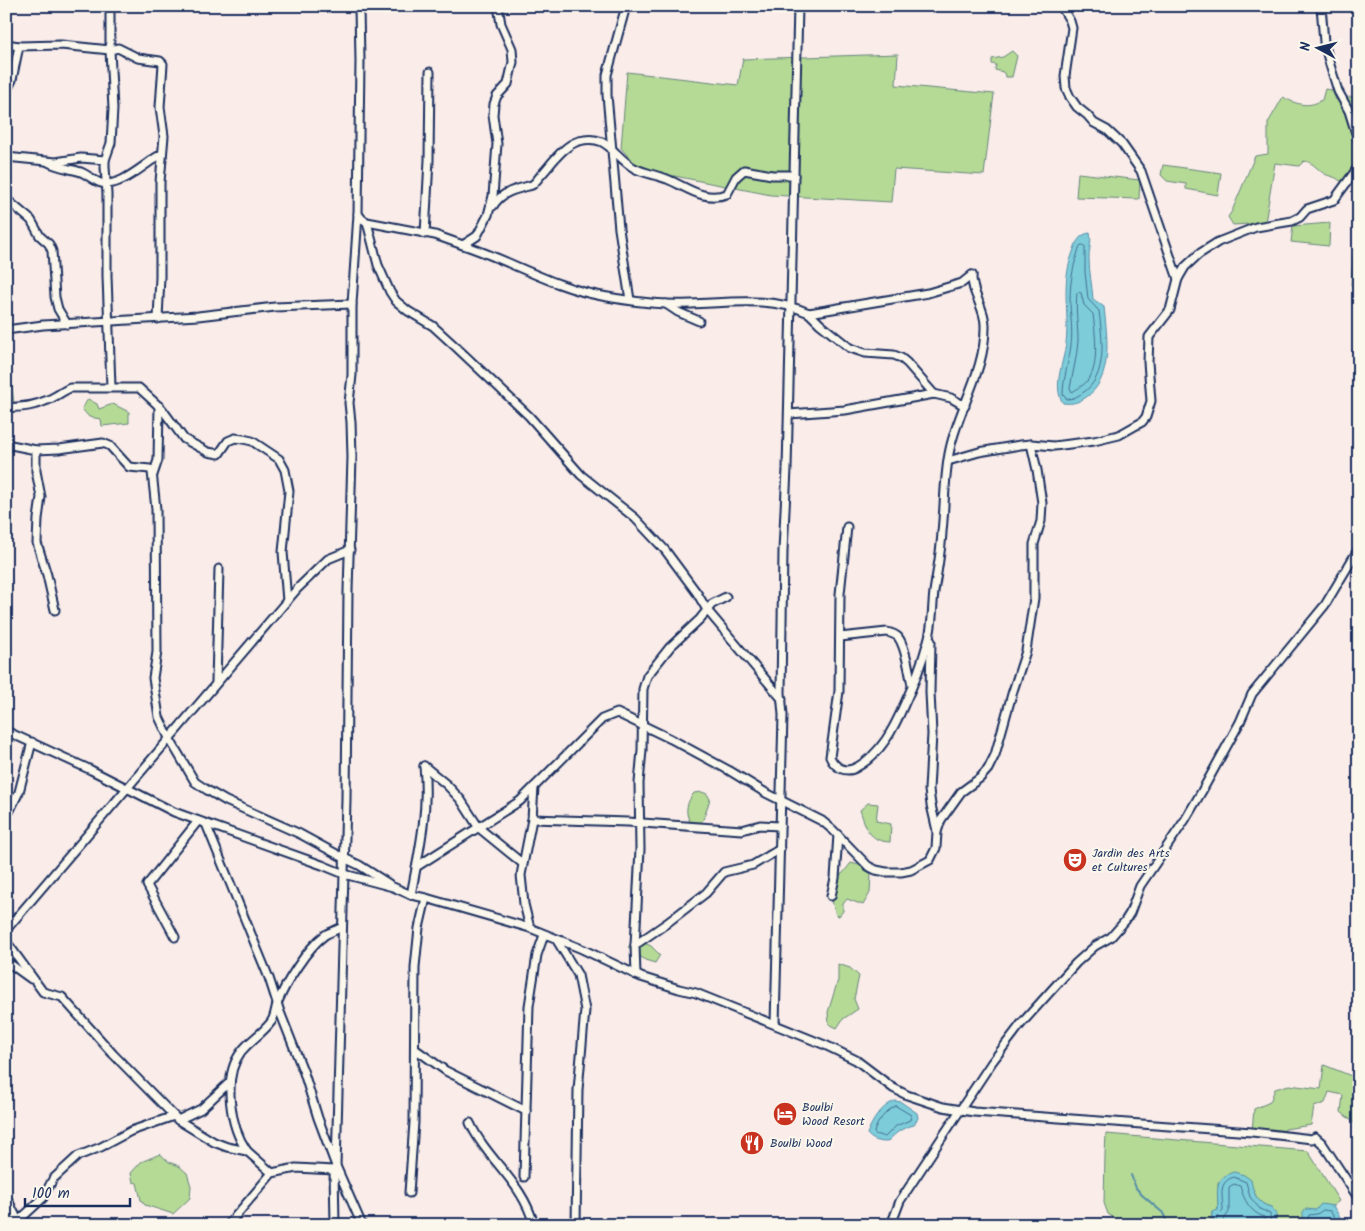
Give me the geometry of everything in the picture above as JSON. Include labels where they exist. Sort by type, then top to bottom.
[{"type":"street","points":[[110,6],[112,13],[110,50],[113,109],[112,143],[105,160],[112,387]]},
{"type":"street","points":[[335,1225],[352,457],[349,403],[352,375],[352,304],[358,214],[359,6]]},
{"type":"street","points":[[488,215],[493,196],[497,144],[493,115],[494,104],[497,96],[508,84],[513,55],[500,24],[498,6]]},
{"type":"street","points":[[626,6],[607,75],[607,95],[619,229],[630,300]]},
{"type":"street","points":[[775,1024],[783,715],[783,551],[789,414],[798,6]]},
{"type":"street","points":[[1061,6],[1072,28],[1065,76],[1066,88],[1076,107],[1122,144],[1141,171],[1178,279]]},
{"type":"street","points":[[1321,6],[1324,42],[1330,65],[1338,91],[1349,111],[1359,143]]},
{"type":"street","points":[[6,44],[19,46],[61,45],[110,50],[122,49],[138,58],[160,61],[163,64],[160,107],[164,136],[160,182],[158,318]]},
{"type":"street","points":[[6,92],[12,80],[19,46]]},
{"type":"street","points":[[426,234],[430,72]]},
{"type":"street","points":[[464,245],[477,236],[498,198],[507,192],[531,185],[566,149],[577,142],[601,140],[636,169],[666,179],[692,192],[717,198],[727,194],[736,177],[744,170],[772,175],[794,175]]},
{"type":"street","points":[[48,162],[59,168],[80,172],[106,184],[126,177],[151,159],[162,154]]},
{"type":"street","points":[[6,158],[48,162],[63,162],[80,158],[105,160]]},
{"type":"street","points":[[948,461],[979,452],[1031,444],[1054,446],[1094,441],[1119,435],[1142,422],[1146,417],[1151,401],[1148,354],[1149,337],[1170,310],[1178,279],[1185,267],[1191,260],[1218,242],[1256,227],[1292,221],[1300,217],[1307,209],[1334,200],[1359,166]]},
{"type":"street","points":[[6,198],[31,220],[40,236],[49,244],[52,251],[55,297],[58,309],[67,324]]},
{"type":"street","points":[[358,214],[367,222],[456,241],[577,289],[600,296],[666,304],[756,302],[791,307],[809,314],[850,348],[865,353],[894,355],[901,358],[934,394]]},
{"type":"street","points":[[367,222],[378,265],[396,301],[408,311],[433,326],[529,416],[581,475],[634,518],[665,550],[697,593],[707,610],[782,699]]},
{"type":"street","points":[[809,314],[950,288],[962,283],[972,275],[971,284],[985,318],[986,327],[981,358],[952,441],[948,461],[941,550],[934,594],[931,630],[930,692],[932,734],[929,790],[937,832]]},
{"type":"street","points":[[6,330],[275,307],[352,304]]},
{"type":"street","points":[[666,304],[678,312],[699,321]]},
{"type":"street","points":[[6,408],[32,406],[47,401],[70,388],[139,388],[159,406],[184,439],[208,452],[219,454],[228,441],[239,438],[252,442],[279,459],[285,470],[289,491],[283,552],[287,601]]},
{"type":"street","points":[[789,414],[845,410],[934,394],[951,398],[965,406]]},
{"type":"street","points":[[153,476],[158,460],[159,406]]},
{"type":"street","points":[[6,444],[36,450],[59,449],[99,443],[107,444],[126,465],[134,468],[150,469],[153,476],[156,509],[157,652],[153,678],[159,717],[195,782],[206,790],[300,834],[359,865],[393,887],[411,895],[530,928],[582,949],[636,975],[679,990],[696,993],[775,1024],[856,1060],[893,1088],[943,1108],[960,1111],[1252,1132],[1312,1139],[1315,1137],[1322,1143],[1359,1199]]},
{"type":"street","points":[[416,867],[520,801],[602,719],[618,712],[730,771],[781,801],[822,821],[868,866],[886,872],[901,872],[911,870],[930,860],[936,848],[937,832],[941,820],[961,792],[988,770],[995,755],[1014,685],[1026,651],[1035,592],[1034,544],[1042,513],[1040,488],[1031,444]]},
{"type":"street","points":[[36,450],[36,471],[41,497],[37,543],[55,610]]},
{"type":"street","points":[[847,527],[841,577],[839,691],[830,757],[833,763],[840,769],[854,769],[874,755],[892,730],[913,686],[931,630]]},
{"type":"street","points":[[891,1225],[900,1201],[992,1062],[1038,1003],[1084,954],[1111,937],[1125,921],[1140,886],[1185,820],[1202,791],[1240,722],[1252,694],[1325,605],[1359,548]]},
{"type":"street","points":[[6,930],[287,601],[328,559],[350,550]]},
{"type":"street","points":[[216,683],[219,569]]},
{"type":"street","points":[[636,975],[635,945],[640,849],[639,783],[642,750],[643,688],[647,676],[670,647],[700,619],[712,604],[726,597]]},
{"type":"street","points":[[840,637],[887,632],[894,634],[898,638],[904,654],[913,686]]},
{"type":"street","points":[[6,731],[91,770],[174,812],[344,874],[393,887]]},
{"type":"street","points":[[6,818],[19,792],[32,742]]},
{"type":"street","points":[[411,895],[425,818],[424,766],[448,785],[461,800],[479,828],[522,863]]},
{"type":"street","points":[[530,928],[521,875],[532,819],[534,786]]},
{"type":"street","points":[[532,819],[639,823],[742,830],[760,825],[780,826]]},
{"type":"street","points":[[175,937],[147,885],[198,821]]},
{"type":"street","points":[[206,824],[304,1073],[335,1168],[362,1225]]},
{"type":"street","points":[[831,896],[838,835]]},
{"type":"street","points":[[635,945],[706,893],[724,872],[753,866],[780,849]]},
{"type":"street","points":[[409,1193],[414,1122],[416,948],[426,898]]},
{"type":"street","points":[[272,1173],[247,1151],[240,1138],[232,1108],[230,1082],[234,1066],[240,1053],[272,1022],[277,1004],[300,962],[324,936],[342,927]]},
{"type":"street","points":[[524,1177],[529,1006],[537,955],[544,935]]},
{"type":"street","points":[[556,939],[578,975],[585,1010],[578,1090],[576,1225]]},
{"type":"street","points":[[6,941],[43,992],[62,997],[68,1002],[113,1054],[176,1118],[214,1142],[247,1151]]},
{"type":"street","points":[[6,963],[37,983]]},
{"type":"street","points":[[415,1049],[446,1072],[526,1111]]},
{"type":"street","points":[[6,1196],[17,1223],[43,1198],[53,1179],[78,1156],[101,1147],[130,1131],[200,1109],[230,1082]]},
{"type":"street","points":[[470,1123],[480,1141],[516,1187],[530,1212],[534,1225]]},
{"type":"street","points":[[228,1225],[272,1173],[296,1168],[335,1168]]},
{"type":"green space","points":[[1012,51],[1017,56],[1012,77],[1006,77],[1003,72],[995,70],[996,65],[992,64],[992,59],[1003,57]]},
{"type":"green space","points":[[898,54],[896,85],[994,94],[984,175],[894,169],[891,202],[771,195],[639,169],[621,148],[627,72],[738,85],[743,59]]},
{"type":"green space","points":[[1325,89],[1332,90],[1336,100],[1354,96],[1355,106],[1350,110],[1359,147],[1359,187],[1351,180],[1340,181],[1322,172],[1313,164],[1304,161],[1299,166],[1275,163],[1265,223],[1233,225],[1228,217],[1255,156],[1268,154],[1268,123],[1283,97],[1298,104],[1308,105],[1322,100]]},
{"type":"green space","points":[[1163,165],[1221,173],[1218,195],[1186,189],[1186,184],[1167,181],[1161,175]]},
{"type":"green space","points":[[1078,173],[1140,180],[1139,199],[1076,197]]},
{"type":"green space","points":[[1330,223],[1329,246],[1291,242],[1293,226]]},
{"type":"green space","points":[[1353,257],[1359,258],[1359,286],[1351,285]]},
{"type":"green space","points":[[6,381],[12,387],[14,404],[8,409],[6,409]]},
{"type":"green space","points":[[88,399],[97,404],[99,409],[113,404],[129,412],[129,423],[102,426],[101,419],[89,417],[82,409]]},
{"type":"green space","points":[[702,792],[707,794],[710,799],[703,820],[699,825],[690,822],[687,810],[688,803],[694,793]]},
{"type":"green space","points":[[868,803],[878,804],[876,821],[891,824],[890,842],[872,836],[866,827],[860,810]]},
{"type":"green space","points":[[851,863],[859,865],[871,874],[870,893],[863,905],[847,899],[839,916],[836,915],[832,901],[837,887],[837,877]]},
{"type":"green space","points":[[636,939],[651,946],[660,955],[655,963],[645,960],[628,947]]},
{"type":"green space","points":[[838,964],[850,968],[859,976],[854,999],[858,1009],[843,1019],[837,1028],[829,1024],[828,1012],[838,980]]},
{"type":"green space","points":[[1324,1065],[1359,1079],[1359,1127],[1341,1112],[1343,1095],[1329,1092],[1325,1103],[1314,1107],[1311,1125],[1285,1129],[1284,1135],[1252,1131],[1254,1109],[1270,1102],[1275,1089],[1289,1085],[1321,1089]]},
{"type":"green space","points":[[1106,1134],[1308,1151],[1339,1201],[1333,1206],[1322,1208],[1292,1224],[1276,1225],[1276,1212],[1259,1200],[1254,1193],[1250,1180],[1218,1182],[1218,1210],[1212,1212],[1211,1225],[1123,1225],[1108,1214],[1104,1203]]},
{"type":"green space","points":[[160,1154],[187,1173],[191,1186],[190,1198],[173,1214],[145,1205],[141,1200],[137,1183],[133,1182],[131,1173],[141,1162]]},
{"type":"water","points":[[1090,233],[1089,263],[1093,299],[1104,307],[1107,344],[1105,369],[1101,380],[1085,398],[1072,403],[1063,403],[1060,396],[1059,382],[1067,331],[1067,276],[1077,242],[1083,235]]},
{"type":"water","points":[[895,1101],[901,1102],[917,1113],[918,1118],[914,1125],[899,1131],[887,1142],[872,1138],[867,1134],[874,1119],[885,1106]]},
{"type":"water","points":[[1234,1172],[1244,1175],[1251,1180],[1259,1200],[1271,1207],[1276,1213],[1276,1225],[1211,1225],[1212,1212],[1218,1210],[1218,1186],[1223,1178]]},
{"type":"water","points":[[1321,1204],[1333,1206],[1345,1225],[1291,1225],[1303,1218],[1303,1212],[1306,1209],[1316,1210]]},
{"type":"waterway","points":[[1131,1175],[1136,1188],[1163,1213],[1168,1225]]},
{"type":"place","name":"Jardin des Arts et Cultures","points":[[1075,860]]},
{"type":"place","name":"Boulbi Wood Resort","points":[[785,1114]]},
{"type":"place","name":"Boulbi Wood","points":[[752,1143]]}]
